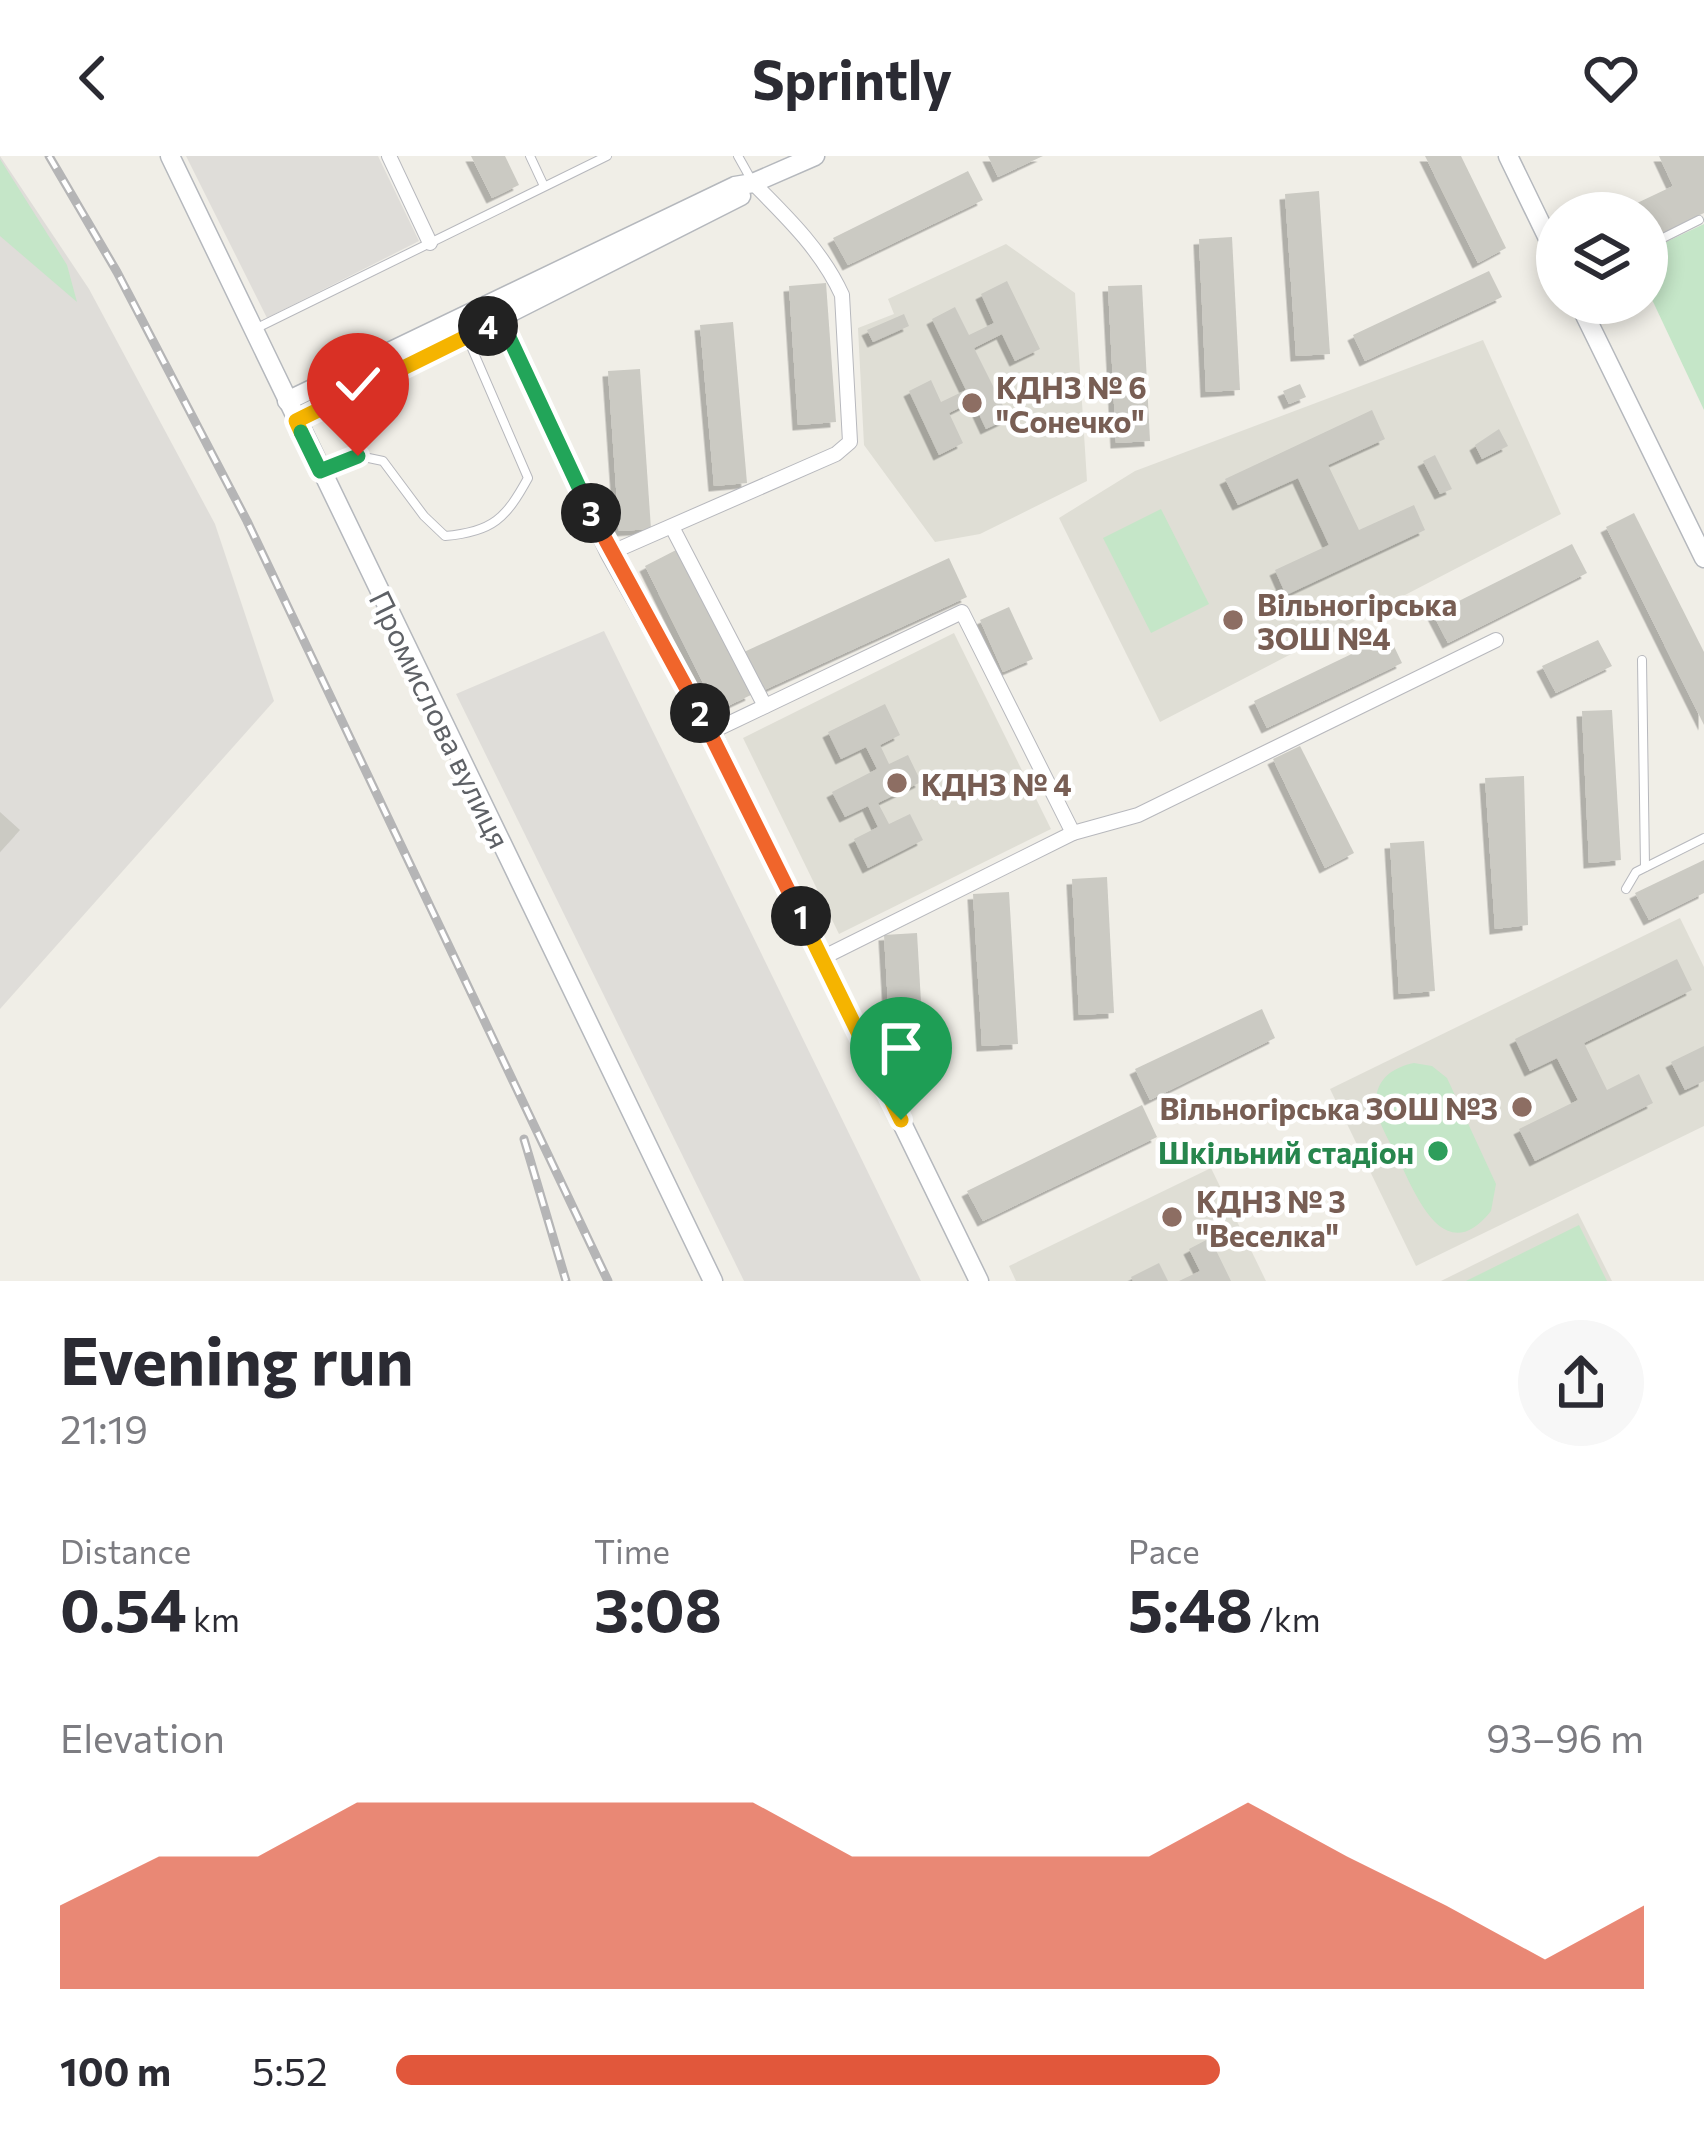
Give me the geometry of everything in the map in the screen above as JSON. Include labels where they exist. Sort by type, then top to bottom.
[{"type":"street","name":"Промислова вулиця","points":[[170,156],[713,1281]]},
{"type":"street","points":[[389,156],[430,243]]},
{"type":"street","points":[[287,401],[735,186],[815,156]]},
{"type":"street","points":[[1508,156],[1536,214]]},
{"type":"street","points":[[296,421],[740,197],[753,183]]},
{"type":"street","points":[[610,553],[836,454],[850,442],[842,295],[832,273],[794,224],[753,183]]},
{"type":"street","points":[[501,320],[610,553],[711,732],[979,1281]]},
{"type":"street","points":[[1590,324],[1704,558]]},
{"type":"street","points":[[672,527],[765,706]]},
{"type":"street","points":[[711,732],[962,612],[1073,833]]},
{"type":"street","points":[[822,958],[1073,833],[1138,815],[1496,640]]},
{"type":"lane","points":[[530,156],[544,186]]},
{"type":"lane","points":[[254,330],[607,156]]},
{"type":"lane","points":[[738,156],[753,183]]},
{"type":"lane","points":[[1668,236],[1699,220]]},
{"type":"lane","points":[[320,471],[358,456],[383,461],[424,516],[446,536],[472,534],[509,512],[528,478],[466,336]]},
{"type":"lane","points":[[1642,660],[1645,867]]},
{"type":"lane","points":[[1626,889],[1632,876],[1645,867],[1704,838]]},
{"type":"shaded area","points":[[0,156],[89,289],[215,524],[274,701],[0,1009]]},
{"type":"shaded area","points":[[186,156],[378,156],[419,241],[267,318]]},
{"type":"shaded area","name":"КДНЗ № 6 \"Сонечко\"","points":[[1006,244],[1075,293],[1087,481],[980,534],[935,542],[864,445],[858,328],[894,314],[888,299]]},
{"type":"shaded area","name":"Вільногірська ЗОШ №4","points":[[1483,340],[1561,514],[1160,722],[1059,518],[1135,471]]},
{"type":"shaded area","points":[[604,631],[921,1281],[744,1281],[456,694]]},
{"type":"shaded area","name":"КДНЗ № 4","points":[[954,633],[1051,829],[839,934],[743,738]]},
{"type":"shaded area","name":"Вільногірська ЗОШ №3","points":[[1680,918],[1704,967],[1704,1126],[1416,1266],[1330,1089]]},
{"type":"shaded area","name":"КДНЗ № 3 \"Веселка\"","points":[[1211,1168],[1266,1281],[1016,1281],[1009,1266]]},
{"type":"shaded area","points":[[1578,1213],[1612,1281],[1441,1281]]},
{"type":"green space","points":[[0,159],[67,265],[77,302],[0,236]]},
{"type":"green space","points":[[1704,224],[1704,410],[1663,324],[1668,324],[1668,241]]},
{"type":"green space","points":[[1161,509],[1209,604],[1151,633],[1103,538]]},
{"type":"green space","name":"Шкільний стадіон","points":[[1414,1063],[1432,1066],[1447,1078],[1496,1184],[1491,1211],[1475,1227],[1460,1233],[1446,1230],[1424,1208],[1378,1116],[1377,1092],[1383,1080]]},
{"type":"green space","points":[[1579,1225],[1607,1281],[1466,1281]]},
{"type":"building","points":[[471,156],[505,156],[519,185],[492,198]]},
{"type":"building","points":[[988,156],[1043,156],[998,177]]},
{"type":"building","points":[[1425,156],[1461,156],[1506,248],[1478,263]]},
{"type":"building","points":[[1659,156],[1704,156],[1704,213],[1668,230],[1668,192],[1660,192],[1673,186]]},
{"type":"building","points":[[968,171],[983,200],[848,265],[833,238]]},
{"type":"building","points":[[1319,191],[1330,354],[1296,356],[1285,194]]},
{"type":"building","points":[[1232,237],[1240,390],[1206,392],[1199,239]]},
{"type":"building","points":[[1489,271],[1502,297],[1365,361],[1353,335]]},
{"type":"building","points":[[1007,281],[1040,349],[1015,361],[1002,334],[974,348],[1009,418],[986,429],[973,401],[949,413],[963,443],[939,455],[909,391],[931,380],[941,402],[966,390],[932,319],[955,307],[969,335],[994,323],[981,294]]},
{"type":"building","points":[[826,283],[836,422],[798,425],[789,286]]},
{"type":"building","points":[[1142,285],[1150,441],[1116,443],[1108,286]]},
{"type":"building","points":[[904,314],[909,326],[873,342],[867,330]]},
{"type":"building","points":[[733,322],[747,483],[714,486],[700,325]]},
{"type":"building","points":[[640,369],[651,529],[619,531],[608,371]]},
{"type":"building","points":[[1300,384],[1306,397],[1289,404],[1283,391]]},
{"type":"building","points":[[1372,410],[1385,439],[1328,465],[1359,530],[1414,505],[1425,530],[1286,595],[1275,570],[1329,545],[1298,478],[1238,505],[1225,479]]},
{"type":"building","points":[[1499,429],[1508,446],[1482,459],[1475,445]]},
{"type":"building","points":[[1435,455],[1452,489],[1440,494],[1423,461]]},
{"type":"building","points":[[1634,513],[1704,652],[1704,725],[1606,527]]},
{"type":"building","points":[[1572,544],[1587,573],[1448,643],[1433,614]]},
{"type":"building","points":[[678,549],[751,695],[717,711],[645,566]]},
{"type":"building","points":[[949,558],[967,597],[762,691],[744,652]]},
{"type":"building","points":[[1009,607],[1033,659],[1003,672],[980,620]]},
{"type":"building","points":[[1389,636],[1402,663],[1267,728],[1254,701]]},
{"type":"building","points":[[1598,640],[1612,666],[1556,693],[1542,666]]},
{"type":"building","points":[[885,704],[900,735],[880,745],[889,764],[908,755],[921,782],[878,803],[889,824],[910,814],[923,840],[868,868],[854,839],[878,827],[868,806],[845,817],[832,792],[877,769],[866,747],[841,759],[828,732]]},
{"type":"building","points":[[1612,710],[1621,860],[1589,863],[1582,711]]},
{"type":"building","points":[[1300,746],[1354,853],[1325,868],[1273,759]]},
{"type":"building","points":[[1524,776],[1528,925],[1495,929],[1485,778]]},
{"type":"building","points":[[0,812],[20,830],[0,852]]},
{"type":"building","points":[[1424,841],[1435,991],[1399,994],[1390,843]]},
{"type":"building","points":[[1704,860],[1704,893],[1649,920],[1635,893]]},
{"type":"building","points":[[1107,877],[1114,1013],[1079,1015],[1072,879]]},
{"type":"building","points":[[1009,892],[1018,1044],[982,1046],[973,894]]},
{"type":"building","points":[[917,933],[926,1088],[893,1090],[884,935]]},
{"type":"building","points":[[1677,959],[1692,990],[1584,1043],[1607,1090],[1639,1074],[1653,1103],[1535,1161],[1519,1129],[1578,1100],[1557,1058],[1530,1071],[1515,1039]]},
{"type":"building","points":[[1262,1009],[1275,1038],[1150,1100],[1135,1069]]},
{"type":"building","points":[[1704,1046],[1704,1081],[1685,1090],[1671,1062]]},
{"type":"building","points":[[1142,1105],[1157,1137],[983,1221],[967,1191]]},
{"type":"building","points":[[1210,1238],[1231,1281],[1179,1281],[1200,1271],[1189,1249]]},
{"type":"building","points":[[1159,1263],[1168,1281],[1133,1281],[1131,1277]]},
{"type":"railway","points":[[49,156],[117,272],[247,521],[608,1281]]},
{"type":"railway","points":[[524,1139],[566,1281]]},
{"type":"place","name":"КДНЗ № 6 \"Сонечко\"","points":[[972,403]]},
{"type":"place","name":"Вільногірська ЗОШ №4","points":[[1233,620]]},
{"type":"place","name":"КДНЗ № 4","points":[[897,783]]},
{"type":"place","name":"Вільногірська ЗОШ №3","points":[[1522,1107]]},
{"type":"place","name":"Шкільний стадіон","points":[[1438,1151]]},
{"type":"place","name":"КДНЗ № 3 \"Веселка\"","points":[[1172,1217]]},
{"type":"route","points":[[358,456],[320,471],[296,421],[501,320],[610,553],[711,732],[901,1120]]}]
